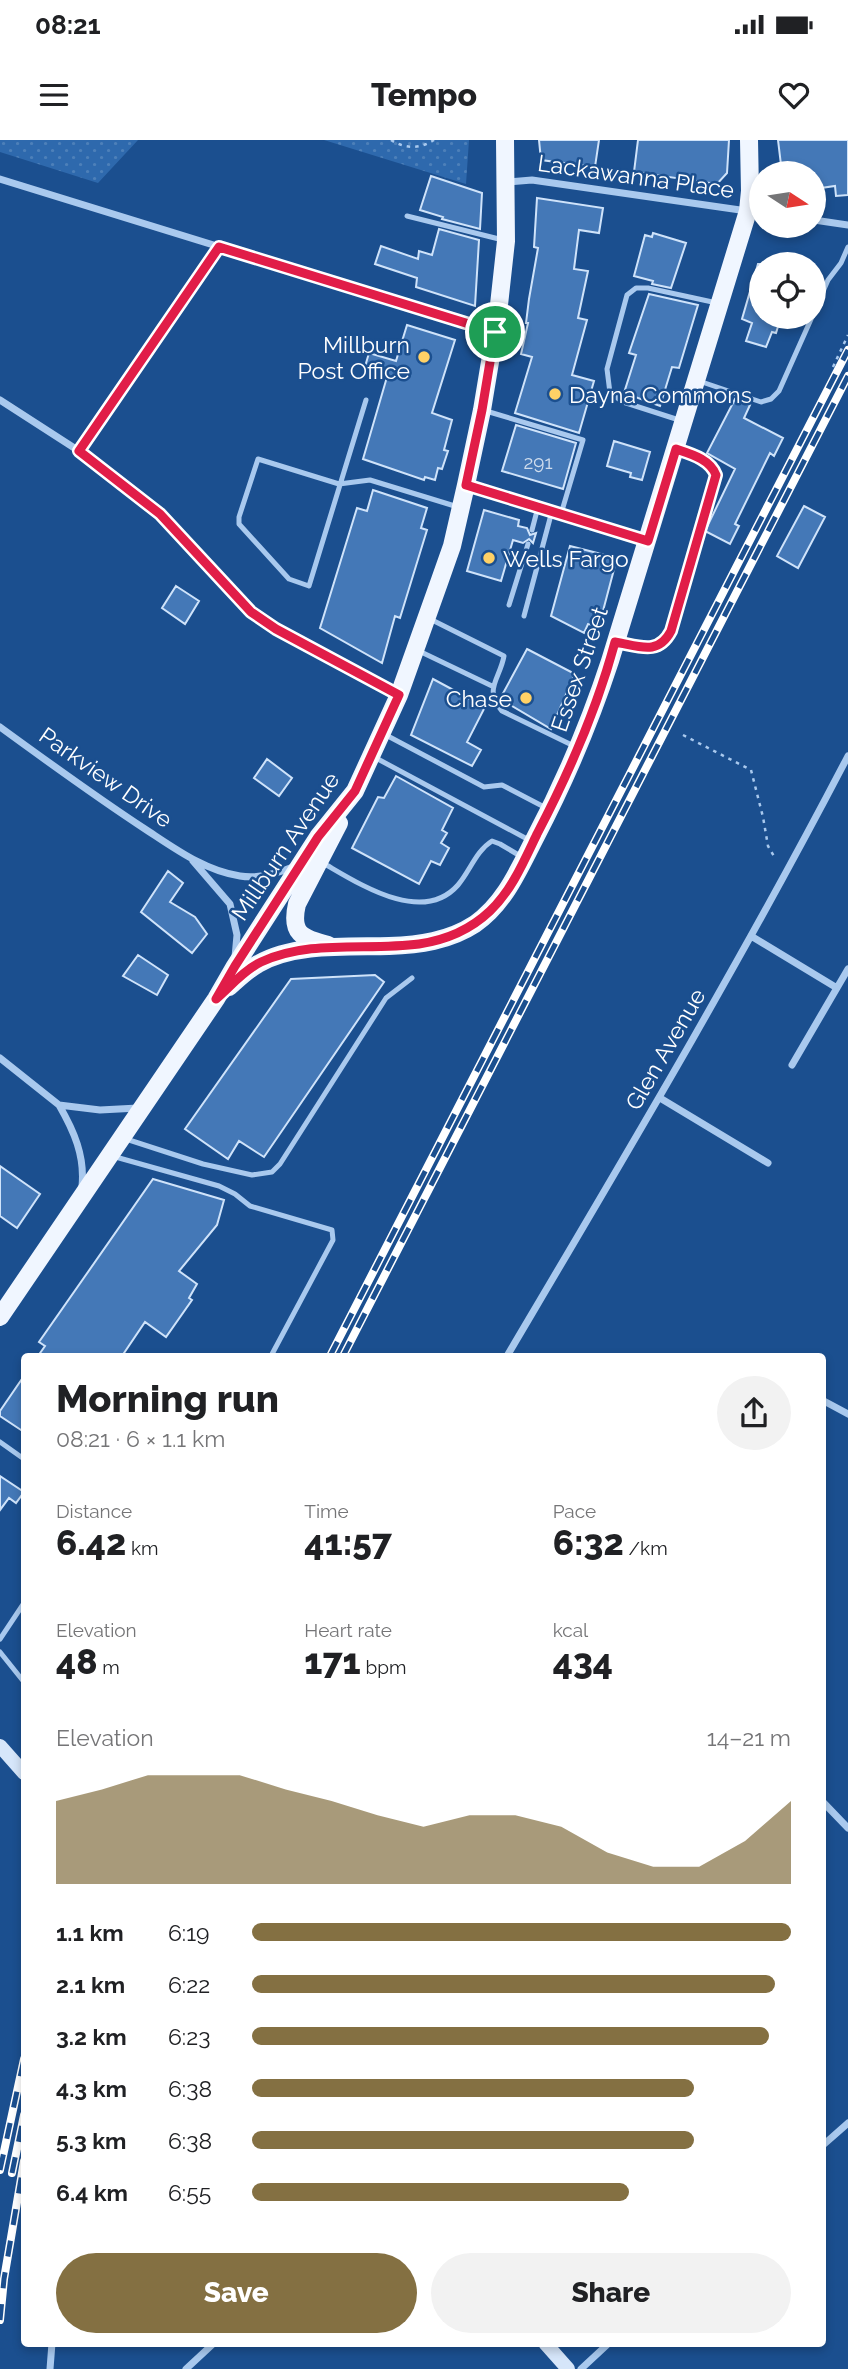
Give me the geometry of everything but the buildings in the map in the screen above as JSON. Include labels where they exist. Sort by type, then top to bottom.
[{"type":"main road","name":"Millburn Avenue","points":[[3,1309],[216,999],[318,837],[355,791],[399,695],[452,546],[482,410],[506,241],[505,140]]},
{"type":"main road","name":"Essex Street","points":[[749,140],[749,161]]},
{"type":"main road","name":"Essex Street","points":[[216,999],[259,963],[295,952],[334,947],[417,944],[449,937],[475,924],[492,909],[512,884],[550,810],[593,713],[720,304],[749,228]]},
{"type":"main road","points":[[334,947],[308,939],[299,933],[293,918],[297,904],[355,791]]},
{"type":"main road","points":[[0,1746],[21,1770]]},
{"type":"main road","points":[[549,2347],[568,2369]]},
{"type":"street","points":[[0,179],[495,332]]},
{"type":"street","name":"Lackawanna Place","points":[[506,182],[532,180],[749,211]]},
{"type":"street","points":[[826,222],[848,225]]},
{"type":"street","points":[[79,451],[219,247]]},
{"type":"street","points":[[0,400],[79,451],[160,514],[251,612],[276,629],[399,695]]},
{"type":"street","points":[[466,485],[648,541]]},
{"type":"street","name":"Parkview Drive","points":[[0,727],[101,800],[190,858],[224,873],[242,877],[280,873],[300,864]]},
{"type":"street","name":"Glen Avenue","points":[[509,1353],[660,1098],[848,756]]},
{"type":"street","name":"Parkview Drive","points":[[190,858],[230,904],[237,935],[235,966]]},
{"type":"street","points":[[751,936],[837,988]]},
{"type":"street","points":[[792,1065],[848,969]]},
{"type":"street","points":[[0,1058],[59,1105],[73,1131],[82,1159],[82,1195]]},
{"type":"street","points":[[660,1098],[768,1163]]},
{"type":"street","points":[[59,1105],[100,1110],[142,1108]]},
{"type":"street","points":[[826,1402],[848,1414]]},
{"type":"street","points":[[826,1805],[848,1828]]},
{"type":"street","points":[[826,2142],[848,2123]]},
{"type":"street","points":[[50,2369],[52,2347]]},
{"type":"street","points":[[187,2369],[210,2347]]},
{"type":"street","points":[[581,2369],[605,2347]]},
{"type":"lane","points":[[407,216],[506,241]]},
{"type":"lane","points":[[826,285],[848,247]]},
{"type":"lane","points":[[684,421],[623,402],[610,393],[607,369],[626,295],[636,288],[648,288],[720,304]]},
{"type":"lane","points":[[697,380],[761,402],[771,399],[779,391],[806,329]]},
{"type":"lane","points":[[366,400],[339,484],[309,586],[289,579],[239,524],[258,458],[339,484],[370,480],[461,508]]},
{"type":"lane","points":[[482,410],[583,440],[561,514]]},
{"type":"lane","points":[[615,642],[657,647],[665,642],[671,631],[716,475],[713,468],[703,460],[676,449]]},
{"type":"lane","points":[[532,530],[538,507]]},
{"type":"lane","points":[[524,616],[552,511]]},
{"type":"lane","points":[[509,606],[528,544]]},
{"type":"lane","points":[[428,617],[503,656],[492,686],[495,703],[502,711],[578,748]]},
{"type":"lane","points":[[416,650],[492,686]]},
{"type":"lane","points":[[382,733],[484,787],[502,785],[550,810]]},
{"type":"lane","points":[[371,756],[529,850]]},
{"type":"lane","points":[[320,861],[373,891],[400,901],[424,902],[457,886],[485,846],[492,841],[529,850]]},
{"type":"lane","points":[[121,1138],[203,1164],[252,1175],[272,1172],[280,1164],[386,998],[412,978]]},
{"type":"lane","points":[[109,1156],[219,1186],[250,1206],[332,1230],[333,1240],[273,1353]]},
{"type":"lane","points":[[0,1442],[21,1457]]},
{"type":"lane","points":[[0,1639],[21,1608]]},
{"type":"lane","points":[[0,1652],[21,1678]]},
{"type":"path","points":[[391,140],[403,146],[422,146],[434,140]]},
{"type":"path","points":[[403,146],[404,140]]},
{"type":"path","points":[[833,367],[848,335]]},
{"type":"path","points":[[683,735],[751,770],[768,846],[775,858]]},
{"type":"shaded area","points":[[0,140],[138,140],[98,183],[0,152]]},
{"type":"shaded area","points":[[324,140],[469,140],[466,184]]},
{"type":"railway","points":[[332,1353],[848,350]]},
{"type":"railway","points":[[345,1353],[848,376]]},
{"type":"railway","points":[[0,2170],[21,2073]]},
{"type":"railway","points":[[12,2173],[21,2130]]},
{"type":"railway","points":[[0,2320],[21,2179]]},
{"type":"place","name":"Millburn Post Office","points":[[424,357]]},
{"type":"place","name":"Dayna Commons","points":[[555,394]]},
{"type":"place","name":"Wells Fargo","points":[[489,558]]},
{"type":"place","name":"Chase","points":[[526,698]]},
{"type":"route","points":[[219,247],[495,332],[466,485],[648,541],[676,449],[693,454],[713,468],[716,475],[671,631],[665,642],[657,647],[615,642],[593,713],[555,799],[512,884],[492,909],[475,924],[449,937],[417,944],[334,947],[276,957],[247,971],[216,999],[318,837],[355,791],[399,695],[276,629],[251,612],[160,514],[79,451],[219,247]]}]
